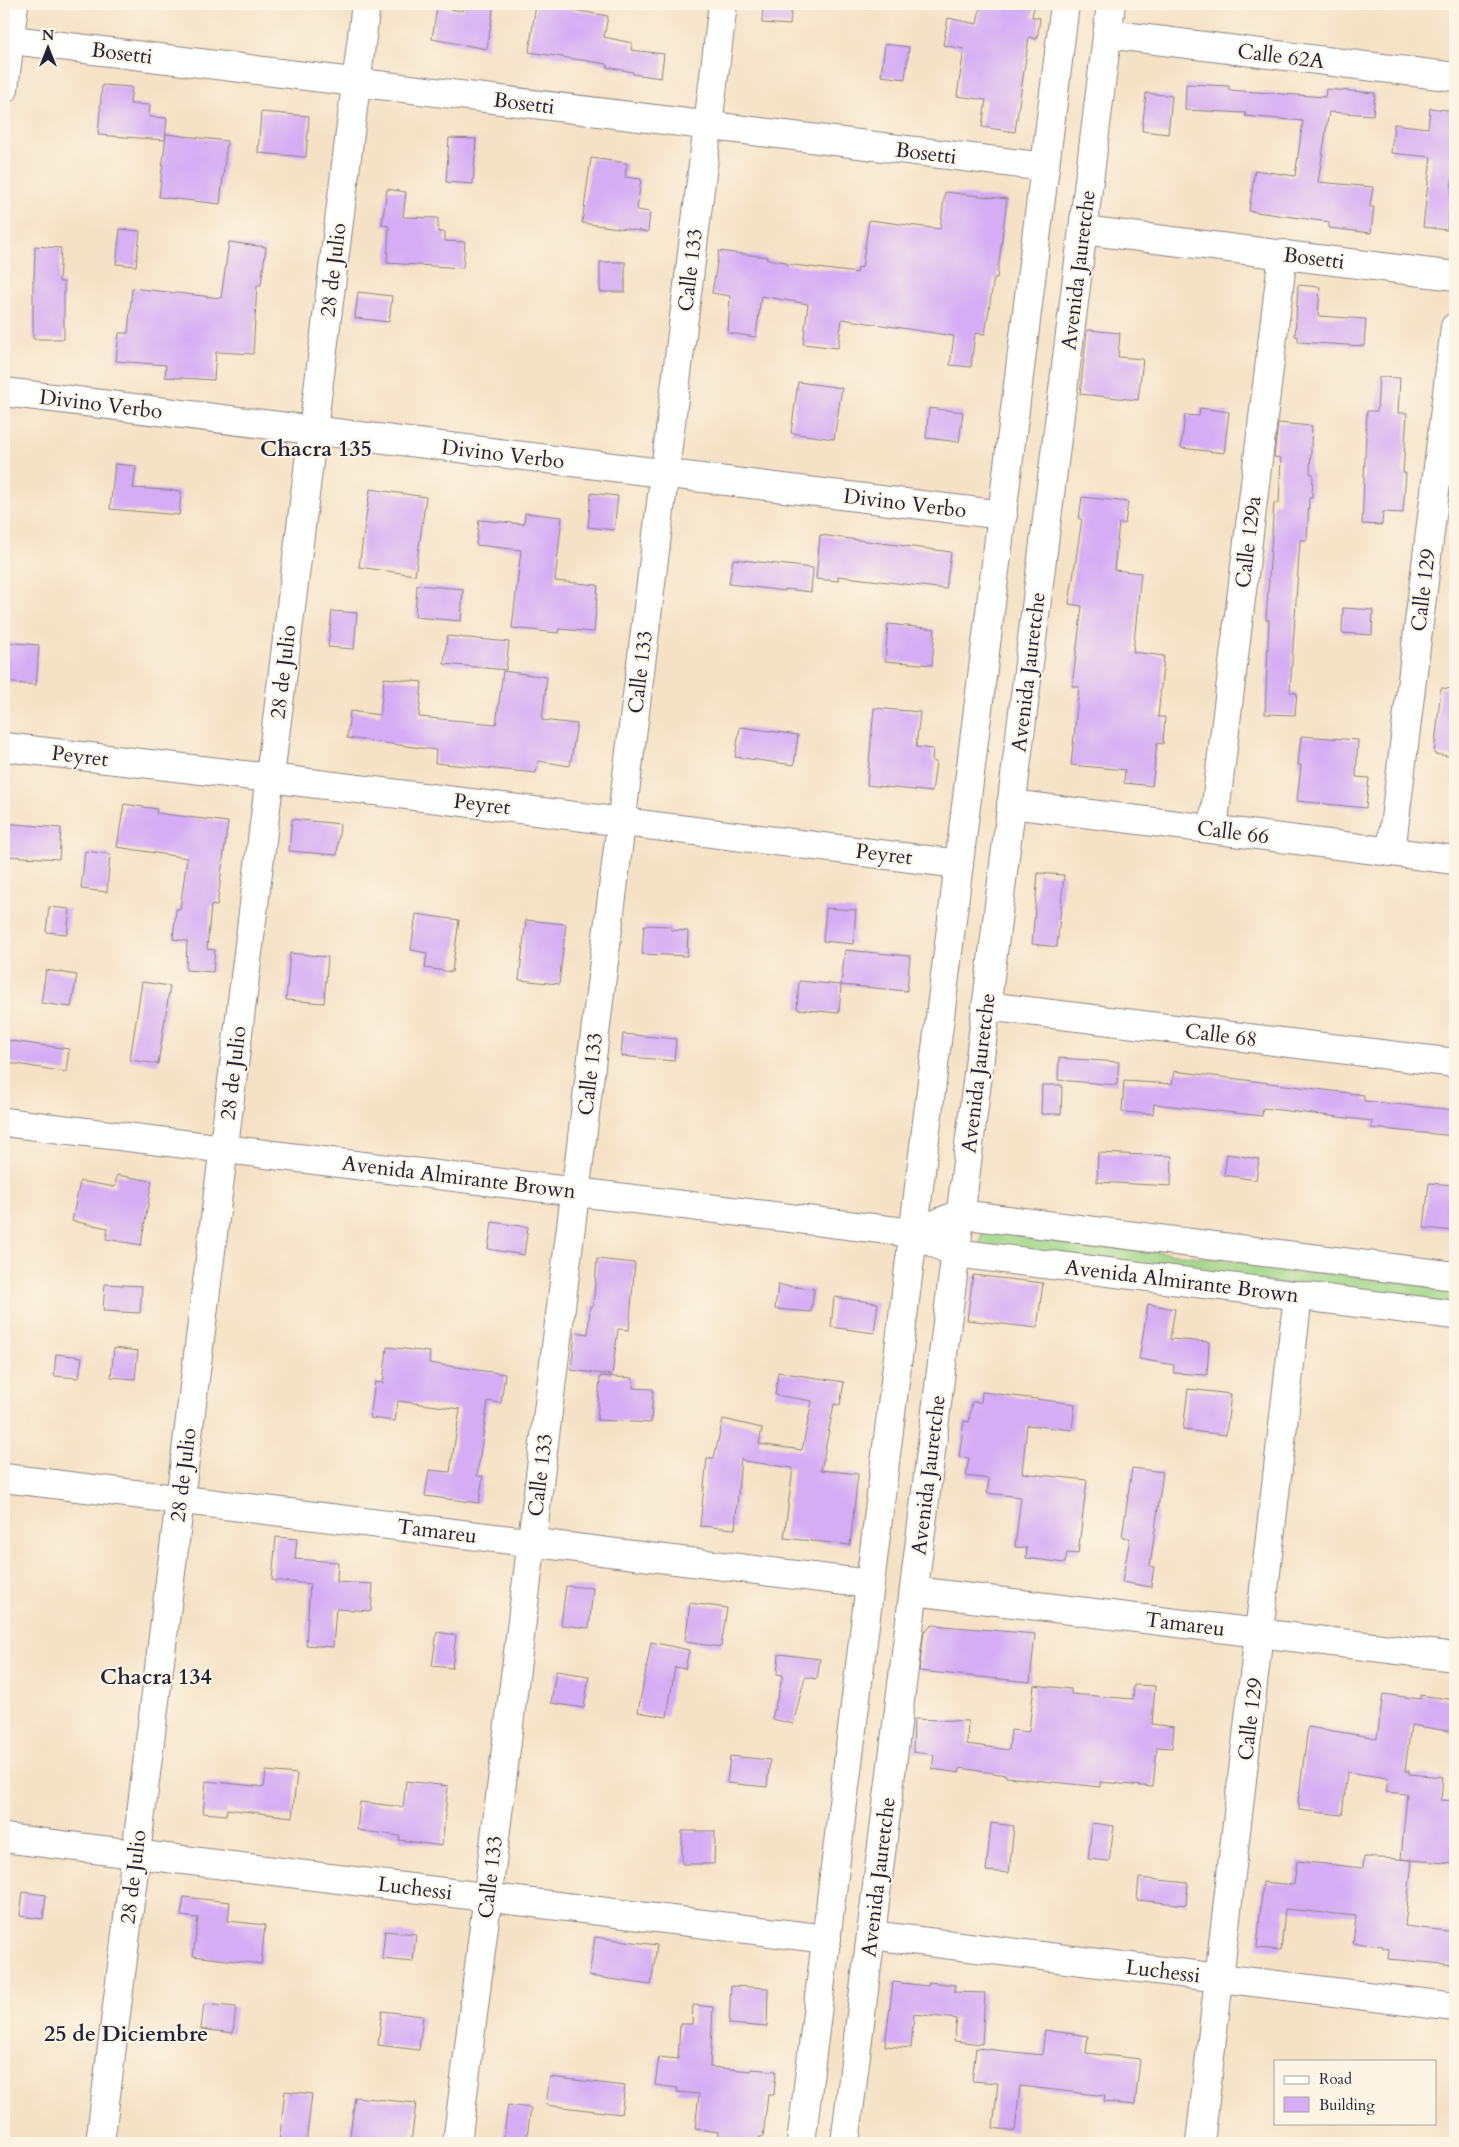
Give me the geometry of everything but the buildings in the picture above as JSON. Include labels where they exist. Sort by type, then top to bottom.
[{"type":"street","points":[[4,89],[7,39],[14,4]]},
{"type":"street","name":"28 de Julio","points":[[100,2143],[366,4]]},
{"type":"street","name":"Calle 133","points":[[457,2143],[722,4]]},
{"type":"street","name":"Avenida Jauretche","points":[[801,2143],[1065,4]]},
{"type":"street","name":"Avenida Jauretche","points":[[845,2143],[1111,4]]},
{"type":"street","name":"Calle 62A","points":[[1107,34],[1455,77]]},
{"type":"street","name":"Bosetti","points":[[7,39],[1045,167]]},
{"type":"street","name":"Bosetti","points":[[1082,230],[1455,276]]},
{"type":"street","name":"Calle 129a","points":[[1213,829],[1283,254]]},
{"type":"street","name":"Calle 129","points":[[1391,852],[1455,328]]},
{"type":"street","name":"Divino Verbo","points":[[4,392],[1003,515]]},
{"type":"street","name":"Peyret","points":[[4,747],[270,778],[959,864]]},
{"type":"street","name":"Calle 66","points":[[1011,804],[1455,860]]},
{"type":"street","name":"Calle 68","points":[[986,1006],[1455,1063]]},
{"type":"street","name":"Avenida Almirante Brown","points":[[4,1122],[913,1233],[956,1253],[1455,1314]]},
{"type":"street","name":"Avenida Almirante Brown","points":[[913,1233],[960,1214],[1455,1276]]},
{"type":"street","name":"Calle 129","points":[[1200,2143],[1298,1295]]},
{"type":"street","name":"Tamareu","points":[[4,1478],[180,1498],[870,1584]]},
{"type":"street","name":"Tamareu","points":[[914,1591],[1455,1657]]},
{"type":"street","name":"Luchessi","points":[[4,1838],[826,1939]]},
{"type":"street","name":"Luchessi","points":[[871,1935],[1455,2007]]},
{"type":"green space","points":[[983,1230],[1455,1289],[1455,1305],[979,1247]]},
{"type":"district","name":"Chacra 135","points":[[316,448]]},
{"type":"district","name":"Chacra 134","points":[[156,1676]]},
{"type":"district","name":"25 de Diciembre","points":[[126,2033]]}]
